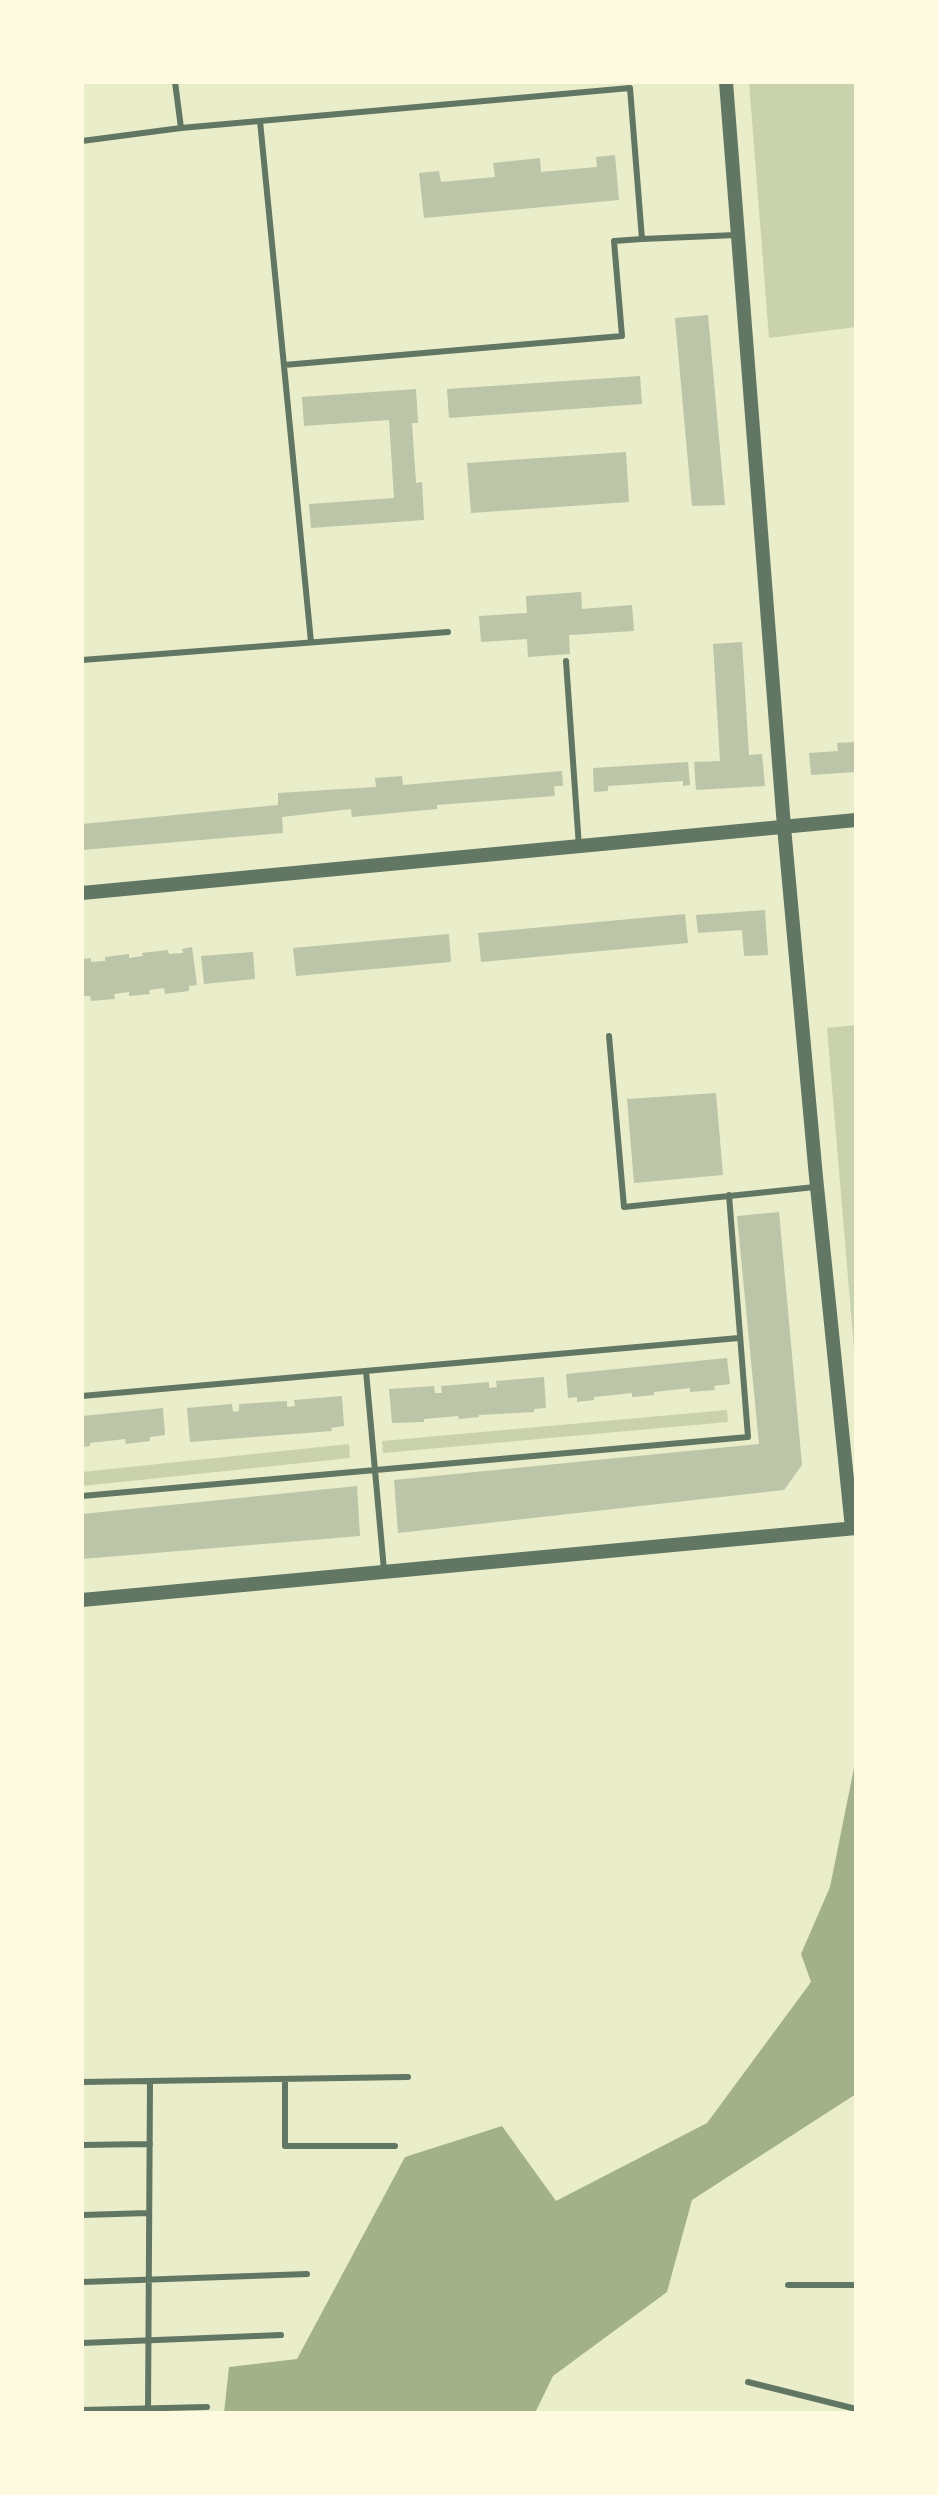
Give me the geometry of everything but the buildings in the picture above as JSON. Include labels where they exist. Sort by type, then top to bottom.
[{"type":"street","points":[[82,1600],[854,1528],[817,1187],[784,827],[726,82]]},
{"type":"street","points":[[82,893],[856,820]]},
{"type":"lane","points":[[175,82],[181,128]]},
{"type":"lane","points":[[82,141],[181,128],[630,88],[642,239]]},
{"type":"lane","points":[[260,121],[311,642]]},
{"type":"lane","points":[[284,365],[622,336],[614,241],[740,235]]},
{"type":"lane","points":[[82,660],[448,632]]},
{"type":"lane","points":[[566,661],[579,847]]},
{"type":"lane","points":[[609,1036],[624,1207],[817,1187]]},
{"type":"lane","points":[[82,1496],[748,1437],[729,1195]]},
{"type":"lane","points":[[82,1396],[739,1338]]},
{"type":"lane","points":[[366,1371],[384,1572]]},
{"type":"lane","points":[[82,2082],[408,2077]]},
{"type":"lane","points":[[285,2079],[285,2146],[395,2146]]},
{"type":"lane","points":[[148,2411],[150,2081]]},
{"type":"lane","points":[[82,2145],[150,2144]]},
{"type":"lane","points":[[82,2215],[149,2213]]},
{"type":"lane","points":[[82,2282],[307,2274]]},
{"type":"lane","points":[[788,2285],[856,2285]]},
{"type":"lane","points":[[82,2343],[281,2335]]},
{"type":"lane","points":[[748,2382],[856,2409]]},
{"type":"lane","points":[[82,2410],[148,2411],[207,2407]]},
{"type":"shaded area","points":[[749,82],[856,82],[856,327],[769,338]]},
{"type":"shaded area","points":[[856,1025],[856,1373],[827,1028]]},
{"type":"shaded area","points":[[727,1410],[728,1422],[383,1453],[382,1441]]},
{"type":"shaded area","points":[[349,1444],[350,1458],[82,1486],[82,1472]]},
{"type":"shaded area","points":[[856,1758],[856,2094],[692,2200],[667,2292],[553,2376],[535,2413],[224,2413],[229,2367],[297,2359],[405,2157],[502,2126],[556,2201],[707,2123],[811,1982],[801,1954],[830,1887]]}]
